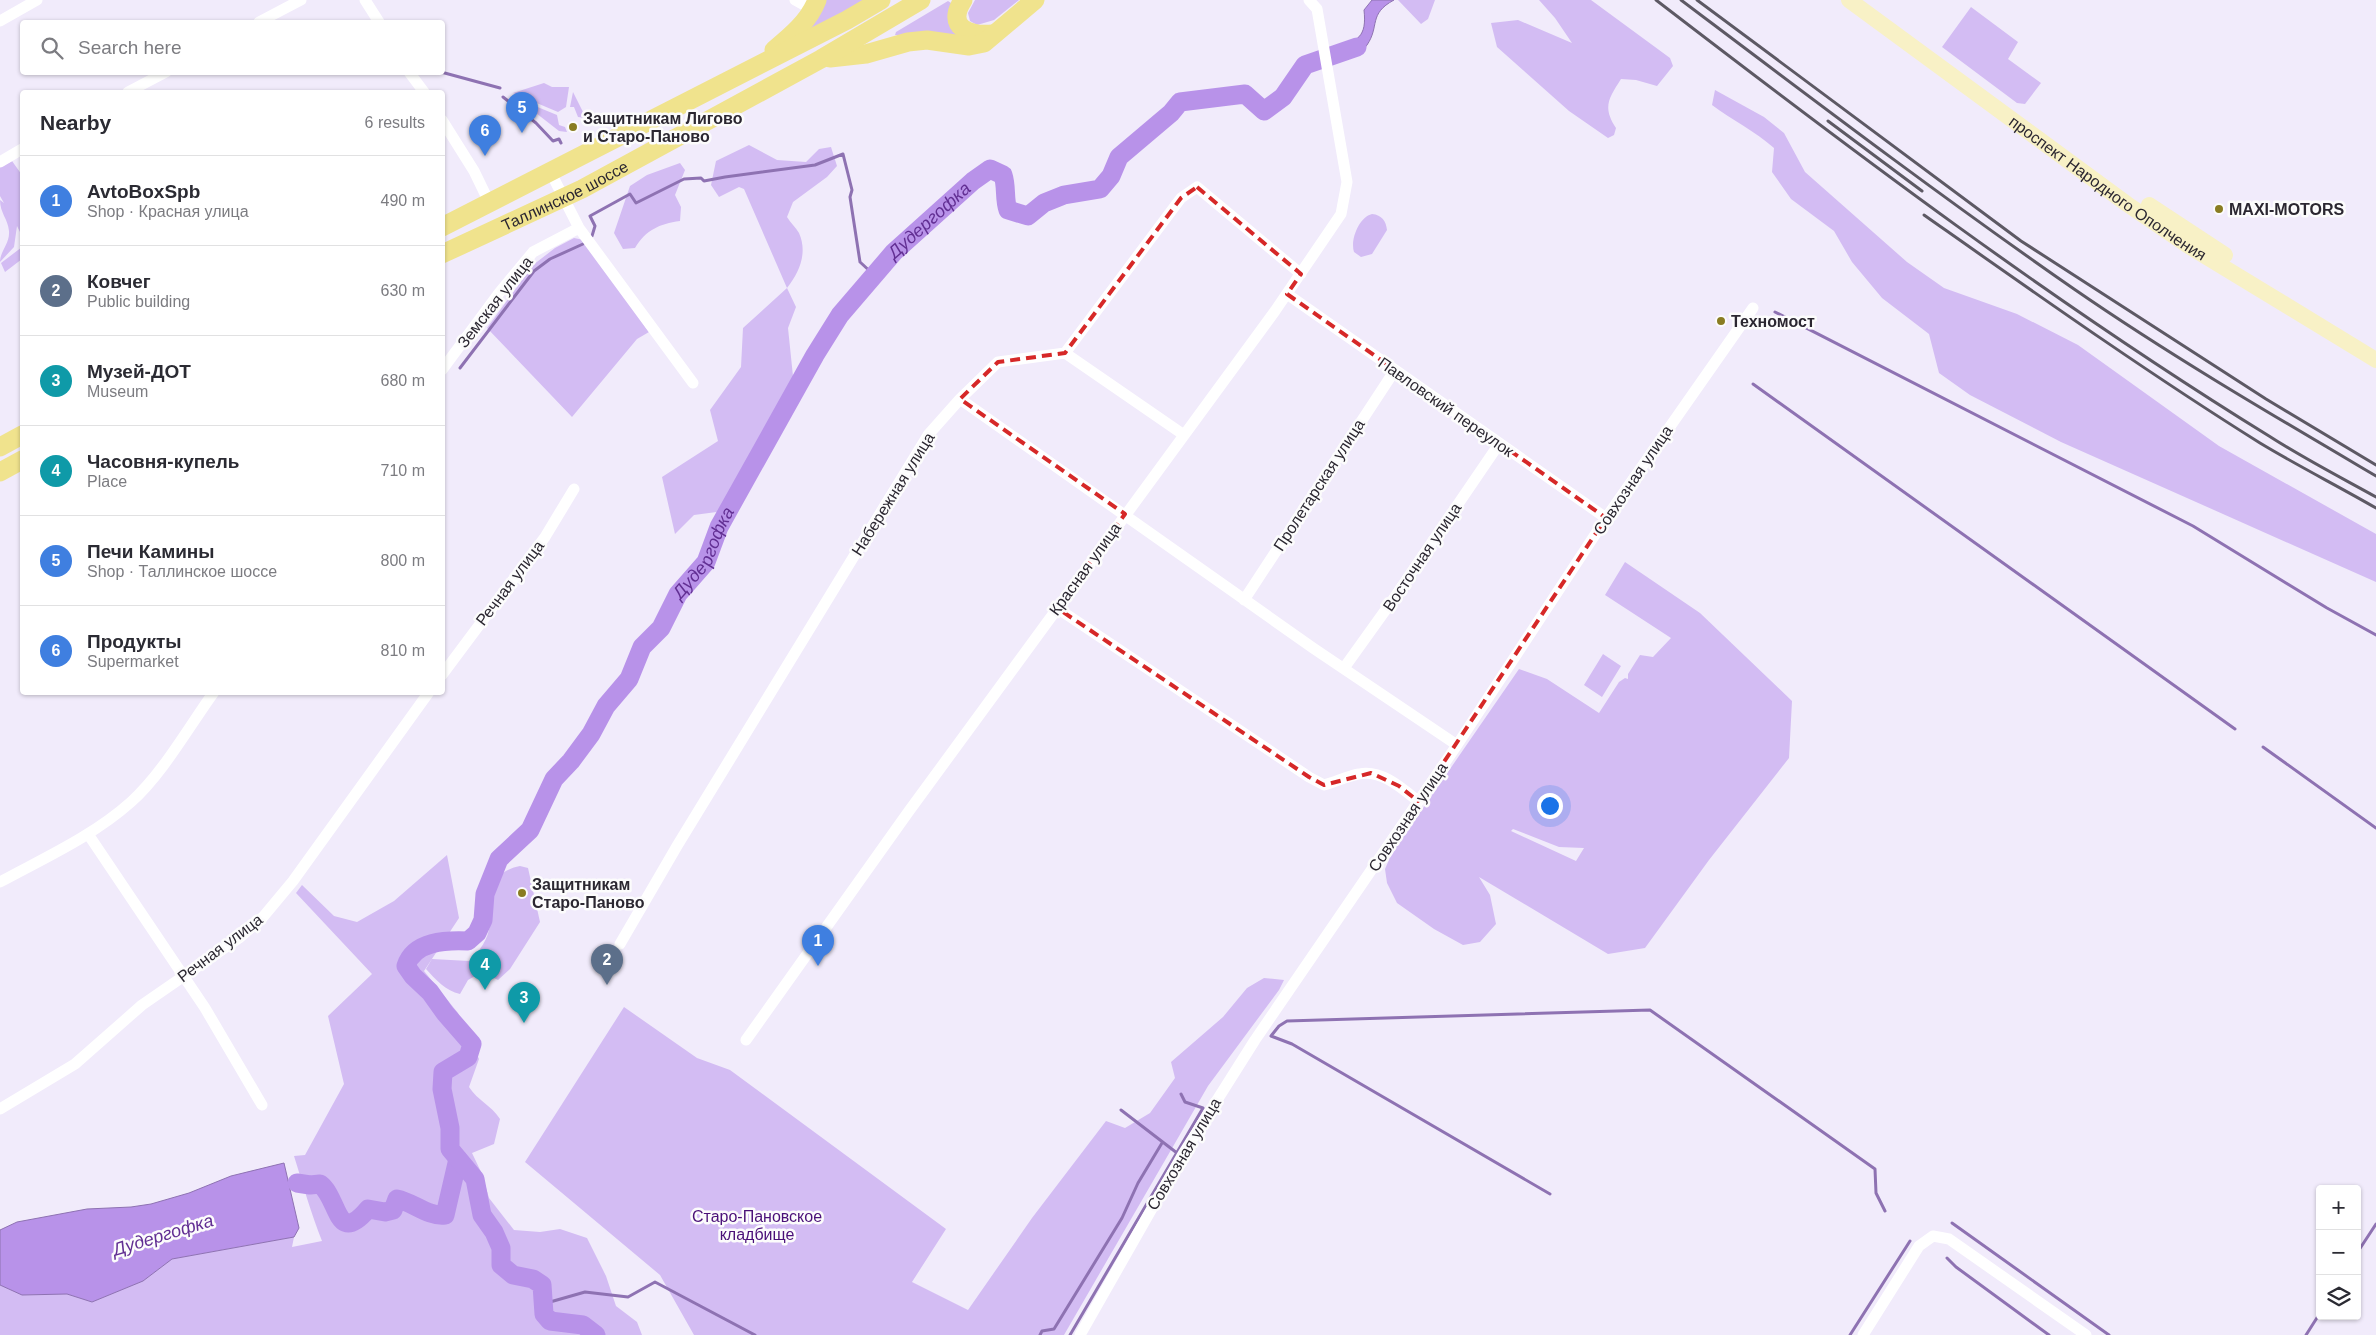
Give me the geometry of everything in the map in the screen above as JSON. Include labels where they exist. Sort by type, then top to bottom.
[{"type":"main road","name":"Таллинское шоссе","points":[[445,226],[752,70],[882,0]]},
{"type":"main road","name":"Таллинское шоссе","points":[[445,253],[564,198],[821,59],[922,0]]},
{"type":"main road","points":[[963,0],[957,14],[959,26],[968,33],[980,35],[997,34]]},
{"type":"main road","points":[[821,59],[866,54],[886,47],[927,40],[969,46],[984,44],[1035,0]]},
{"type":"main road","name":"проспект Народного Ополчения","points":[[1849,0],[2022,129],[2157,224],[2229,271],[2376,360]]},
{"type":"main road","name":"проспект Народного Ополчения","points":[[1865,0],[2134,195],[2226,256],[2376,348]]},
{"type":"main road","points":[[752,70],[796,30],[815,5]]},
{"type":"main road","points":[[0,447],[20,436]]},
{"type":"main road","points":[[0,472],[20,461]]},
{"type":"street","points":[[0,21],[37,0]]},
{"type":"street","points":[[263,20],[302,0]]},
{"type":"street","points":[[365,0],[378,20]]},
{"type":"street","points":[[795,0],[815,5]]},
{"type":"street","name":"Красная улица","points":[[746,1040],[1125,514],[1287,294],[1341,214],[1347,182],[1317,10],[1309,0]]},
{"type":"street","points":[[132,90],[160,75]]},
{"type":"street","points":[[411,75],[422,90]]},
{"type":"street","points":[[445,125],[474,171],[490,204]]},
{"type":"street","points":[[0,162],[20,151]]},
{"type":"street","points":[[551,173],[579,228],[694,383]]},
{"type":"street","points":[[1184,435],[1065,353],[1181,198],[1197,187],[1301,274]]},
{"type":"street","name":"Земская улица","points":[[445,366],[532,252],[579,228]]},
{"type":"street","name":"Павловский переулок","points":[[1287,294],[1606,518]]},
{"type":"street","name":"Совхозная улица","points":[[1080,1335],[1173,1171],[1224,1088],[1458,745],[1606,518],[1753,308]]},
{"type":"street","name":"Набережная улица","points":[[620,944],[682,837],[928,435],[960,399],[998,362],[1065,353]]},
{"type":"street","name":"Пролетарская улица","points":[[1244,600],[1395,370]]},
{"type":"street","points":[[960,399],[1244,600],[1458,745]]},
{"type":"street","name":"Восточная улица","points":[[1344,668],[1499,444]]},
{"type":"street","name":"Речная улица","points":[[445,671],[545,537],[574,489]]},
{"type":"street","points":[[1057,608],[1309,777],[1324,785],[1359,774],[1371,773],[1399,786],[1418,801]]},
{"type":"street","points":[[0,882],[88,834],[117,813],[146,787],[212,695]]},
{"type":"street","name":"Речная улица","points":[[0,1109],[75,1064],[142,1005],[238,938],[263,917],[285,892],[428,695]]},
{"type":"street","points":[[88,834],[225,1039],[262,1105]]},
{"type":"street","points":[[1863,1335],[1919,1246],[1933,1236],[1949,1239],[2086,1335]]},
{"type":"highlighted area","points":[[1197,187],[1301,274],[1287,294],[1606,518],[1418,801],[1399,786],[1371,773],[1324,785],[1309,777],[1057,608],[1125,514],[960,399],[998,362],[1065,353],[1181,198]]},
{"type":"green space","points":[[826,0],[869,0],[810,29]]},
{"type":"green space","points":[[975,0],[1019,0],[994,20],[977,25],[970,21],[968,13]]},
{"type":"green space","points":[[1398,0],[1435,0],[1428,19],[1421,24]]},
{"type":"green space","points":[[1539,0],[1591,0],[1670,58],[1673,66],[1657,86],[1636,80],[1621,79],[1610,97],[1608,108],[1616,128],[1614,135],[1608,138],[1569,111],[1497,47],[1491,23],[1518,20],[1572,43],[1555,18]]},
{"type":"green space","points":[[948,1],[951,3],[957,37],[895,35],[896,32]]},
{"type":"green space","points":[[1971,7],[2018,42],[2008,59],[2041,83],[2025,104],[2017,103],[1942,47]]},
{"type":"green space","points":[[544,83],[552,87],[569,87],[566,107],[558,112],[513,93]]},
{"type":"green space","points":[[1715,90],[1764,117],[1784,133],[1805,172],[1907,262],[1944,288],[2017,314],[2078,345],[2219,446],[2376,534],[2376,582],[2061,442],[1970,395],[1939,373],[1929,334],[1882,298],[1852,262],[1834,231],[1791,199],[1772,172],[1774,148],[1712,105]]},
{"type":"green space","points":[[573,92],[585,118],[578,117],[574,107],[570,107]]},
{"type":"green space","points":[[518,99],[557,115],[559,125],[565,127],[567,132],[559,131]]},
{"type":"green space","points":[[749,145],[777,160],[806,162],[819,149],[831,147],[837,166],[827,177],[793,202],[787,217],[799,233],[803,248],[801,262],[787,288],[744,189],[739,187],[719,197],[711,185],[716,161]]},
{"type":"green space","points":[[12,161],[20,172],[20,232],[17,226],[14,247],[0,262],[8,240],[9,231],[0,205],[0,200],[4,203],[0,196],[0,167]]},
{"type":"green space","points":[[680,163],[685,170],[675,195],[681,207],[680,221],[659,226],[649,232],[635,248],[623,249],[614,233],[630,186],[647,175]]},
{"type":"green space","points":[[1372,214],[1383,219],[1387,230],[1372,254],[1361,257],[1354,252],[1353,241],[1360,224],[1367,216]]},
{"type":"green space","points":[[574,238],[584,240],[649,332],[637,339],[572,417],[487,328],[533,265],[555,248]]},
{"type":"green space","points":[[20,249],[20,261],[5,272],[1,263]]},
{"type":"green space","points":[[787,288],[796,307],[788,328],[794,386],[724,511],[694,515],[675,534],[662,477],[718,441],[710,410],[741,367],[743,328]]},
{"type":"green space","points":[[1625,562],[1700,613],[1792,701],[1789,758],[1709,860],[1645,948],[1608,954],[1479,877],[1490,895],[1496,924],[1480,942],[1463,945],[1434,929],[1397,903],[1387,883],[1385,869],[1392,853],[1519,669],[1547,679],[1599,713],[1619,682],[1625,678],[1628,679],[1628,674],[1640,655],[1653,657],[1671,638],[1605,595]],"holes":[[[1513,829],[1559,847],[1584,848],[1576,861],[1511,831]]]},
{"type":"green space","points":[[1603,654],[1621,666],[1602,697],[1584,685]]},
{"type":"green space","points":[[447,855],[459,918],[424,971],[458,1013],[479,1059],[469,1087],[500,1119],[494,1144],[472,1153],[482,1174],[489,1198],[514,1230],[540,1232],[560,1229],[587,1238],[606,1276],[616,1306],[637,1322],[642,1335],[0,1335],[0,1285],[23,1295],[67,1294],[92,1302],[143,1281],[172,1259],[294,1237],[292,1247],[322,1241],[294,1156],[305,1155],[344,1084],[328,1016],[372,974],[296,893],[302,885],[334,916],[357,922],[394,901]]},
{"type":"green space","points":[[514,867],[528,868],[540,922],[510,969],[498,980],[482,972],[468,980],[460,994],[450,990],[437,981],[426,969],[432,959],[469,961],[477,953],[483,945],[489,930],[489,897],[492,885],[499,876]]},
{"type":"green space","name":"Старо-Пановское кладбище","points":[[1264,978],[1284,980],[1279,990],[1208,1086],[1064,1335],[694,1335],[660,1275],[525,1162],[624,1007],[697,1058],[730,1070],[946,1229],[912,1282],[968,1310],[1032,1218],[1106,1121],[1125,1128],[1150,1113],[1175,1078],[1171,1062],[1223,1017],[1247,988]]},
{"type":"water","points":[[1372,0],[1394,0],[1386,5],[1377,15],[1371,38],[1367,45],[1353,56],[1336,63],[1334,49],[1359,37],[1364,26],[1364,10]]},
{"type":"water","points":[[284,1163],[299,1228],[294,1237],[172,1259],[143,1281],[92,1302],[67,1294],[22,1295],[0,1285],[0,1230],[17,1222],[87,1209],[151,1204],[189,1193],[231,1176]]},
{"type":"waterway","name":"Дудергофка","points":[[596,1335],[583,1325],[550,1321],[544,1314],[542,1285],[533,1279],[513,1275],[501,1265],[501,1248],[494,1232],[482,1215],[475,1179],[450,1149],[450,1128],[442,1089],[443,1072],[468,1057],[472,1044],[445,1013],[430,992],[413,976],[406,966],[410,958],[423,947],[441,942],[468,941],[477,933],[483,920],[485,894],[499,859],[530,830],[554,779],[571,761],[591,734],[606,706],[629,679],[642,647],[661,628],[678,594],[706,562],[719,527],[815,355],[840,315],[894,252],[973,181],[990,169],[1003,175],[1008,210],[1028,216],[1044,203],[1064,195],[1100,189],[1111,176],[1119,157],[1171,113],[1180,102],[1245,94],[1264,111],[1283,97],[1305,65],[1357,47]]},
{"type":"waterway","points":[[445,73],[500,88]]},
{"type":"waterway","points":[[503,97],[536,123],[553,141],[559,139],[561,143]]},
{"type":"waterway","points":[[592,236],[595,226],[590,216],[630,194],[636,203],[684,179],[701,178],[704,181],[815,165],[843,154],[852,190],[850,197],[860,262],[874,275]]},
{"type":"waterway","points":[[460,368],[534,271],[550,259],[583,244]]},
{"type":"waterway","points":[[1775,312],[2193,526],[2327,608],[2376,635]]},
{"type":"waterway","points":[[1753,384],[2235,729]]},
{"type":"waterway","points":[[2263,747],[2376,828]]},
{"type":"waterway","points":[[1550,1194],[1292,1044],[1271,1036],[1279,1026],[1287,1021],[1650,1010],[1875,1169],[1876,1193],[1885,1211]]},
{"type":"waterway","points":[[1070,1335],[1203,1108],[1185,1102],[1181,1094]]},
{"type":"waterway","points":[[1121,1110],[1177,1153]]},
{"type":"waterway","points":[[1040,1335],[1042,1331],[1054,1329],[1122,1218],[1138,1183],[1162,1143]]},
{"type":"waterway","name":"Дудергофка","points":[[297,1183],[320,1184],[331,1199],[339,1216],[344,1221],[350,1223],[358,1219],[368,1209],[385,1212],[393,1210],[397,1199],[427,1212],[445,1215],[458,1159]]},
{"type":"waterway","points":[[1952,1223],[2109,1335]]},
{"type":"waterway","points":[[2361,1247],[2376,1224]]},
{"type":"waterway","points":[[1850,1335],[1910,1241]]},
{"type":"waterway","points":[[1947,1258],[1956,1267],[2049,1335]]},
{"type":"waterway","points":[[543,1304],[585,1292],[628,1297],[655,1282],[755,1335]]},
{"type":"waterway","points":[[2306,1335],[2316,1319]]},
{"type":"railway","points":[[1656,0],[1957,226],[2111,334],[2189,386],[2308,460],[2376,497]]},
{"type":"railway","points":[[1681,0],[1925,183],[2074,289],[2185,362],[2376,476]]},
{"type":"railway","points":[[1697,0],[2021,241],[2266,399],[2376,465]]},
{"type":"railway","points":[[1828,121],[1922,191]]},
{"type":"railway","points":[[1924,215],[2090,331],[2217,416],[2260,443],[2376,508]]},
{"type":"place","name":"Защитникам Лигово и Старо-Паново","points":[[573,127]]},
{"type":"place","name":"Печи Камины","points":[[522,133]]},
{"type":"place","name":"Продукты","points":[[485,156]]},
{"type":"place","name":"MAXI-MOTORS","points":[[2219,209]]},
{"type":"place","name":"Техномост","points":[[1721,321]]},
{"type":"place","name":"Защитникам Старо-Паново","points":[[522,893]]},
{"type":"place","name":"AvtoBoxSpb","points":[[818,966]]},
{"type":"place","name":"Ковчег","points":[[607,985]]},
{"type":"place","name":"Часовня-купель","points":[[485,990]]},
{"type":"place","name":"Музей-ДОТ","points":[[524,1023]]}]
